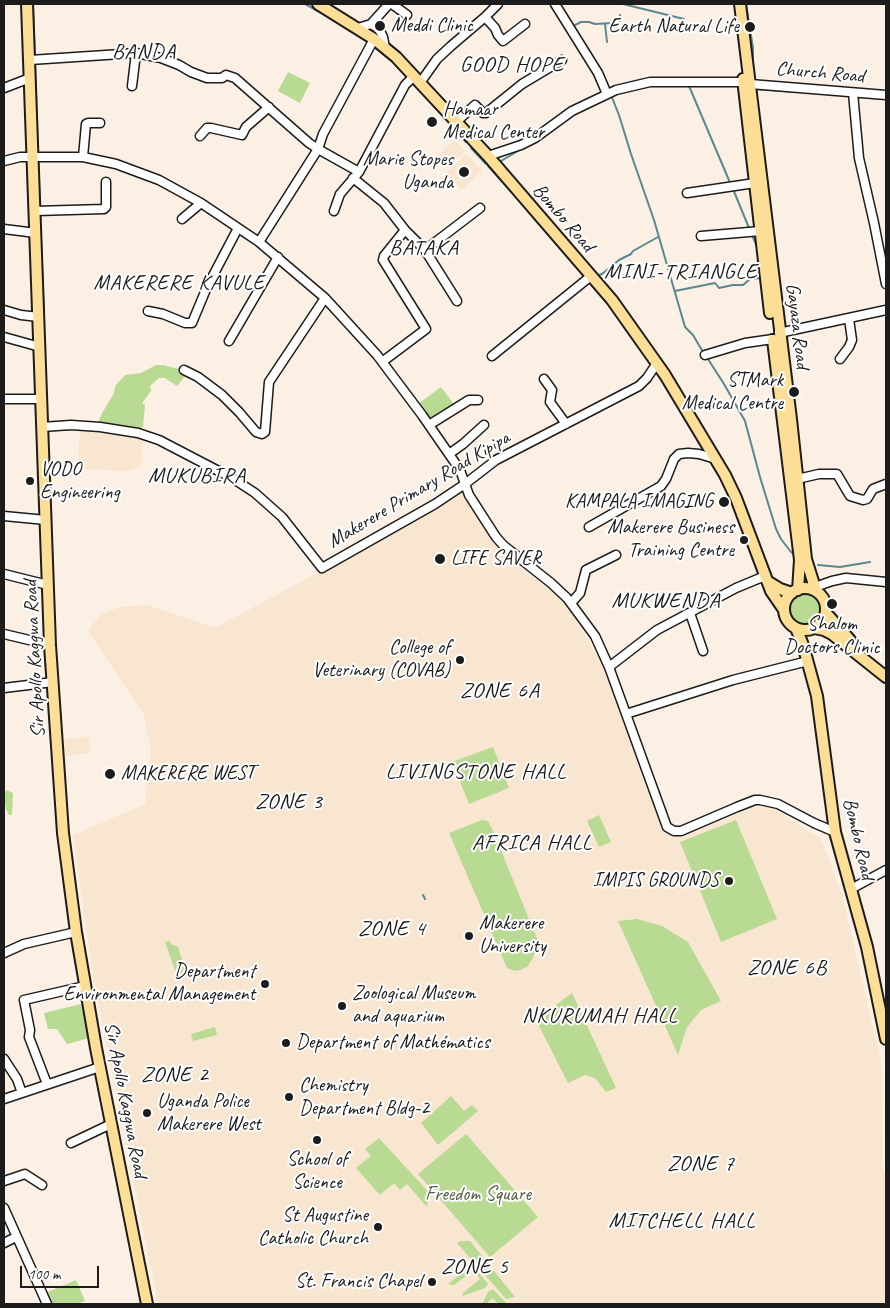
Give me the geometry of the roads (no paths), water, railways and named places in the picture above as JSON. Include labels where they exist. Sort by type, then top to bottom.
[{"type":"main road","name":"Sir Apollo Kaggwa Road","points":[[27,4],[50,645],[63,833],[85,986],[147,1304]]},
{"type":"main road","name":"Bombo Road","points":[[318,4],[374,39],[417,79],[488,156],[617,306],[657,363],[716,459],[733,490],[765,578],[784,610]]},
{"type":"main road","name":"Gayaza Road","points":[[734,4],[747,83],[800,560],[795,591]]},
{"type":"main road","name":"Gayaza Road","points":[[740,4],[761,231],[776,336],[791,419],[806,559],[815,589]]},
{"type":"main road","points":[[765,578],[780,589],[795,591],[815,589],[825,602],[826,613],[822,622],[811,629],[804,645]]},
{"type":"main road","points":[[795,591],[785,603],[784,610],[789,623],[796,628],[824,630],[832,634],[886,677]]},
{"type":"main road","points":[[826,613],[844,635],[886,669]]},
{"type":"main road","name":"Bombo Road","points":[[796,628],[804,645],[819,710],[834,832],[867,947],[886,1039]]},
{"type":"street","points":[[358,28],[371,24],[391,4],[408,15]]},
{"type":"street","points":[[334,211],[340,194],[356,175],[405,85],[417,79],[498,4]]},
{"type":"street","points":[[555,4],[610,93]]},
{"type":"street","points":[[485,17],[503,41],[525,24]]},
{"type":"street","points":[[371,24],[380,31],[385,48]]},
{"type":"street","points":[[258,242],[318,149],[323,134],[374,39]]},
{"type":"street","points":[[132,86],[136,53]]},
{"type":"street","points":[[30,60],[136,53],[161,58],[207,78],[222,78],[226,75],[235,78],[318,149],[356,175],[384,203],[405,230],[425,250],[457,301]]},
{"type":"street","points":[[456,122],[475,105],[483,113],[486,113],[522,84],[562,60]]},
{"type":"street","points":[[4,88],[30,78]]},
{"type":"street","name":"Church Road","points":[[488,156],[511,150],[527,142],[572,111],[610,93],[632,85],[650,82],[747,83],[886,95]]},
{"type":"street","points":[[853,92],[859,158],[886,284]]},
{"type":"street","points":[[200,136],[207,128],[242,135],[246,127],[269,107]]},
{"type":"street","points":[[83,158],[86,124],[100,123]]},
{"type":"street","points":[[4,162],[20,157],[83,158],[116,164],[146,175],[174,188],[238,228],[278,257],[325,298],[382,362],[429,425],[460,470],[469,495],[498,540],[552,583],[571,603],[595,636],[609,667],[667,827],[677,832],[755,800],[760,800],[778,804],[834,832]]},
{"type":"street","points":[[35,211],[104,209],[106,207],[106,182]]},
{"type":"street","points":[[687,193],[755,182]]},
{"type":"street","points":[[182,219],[200,203]]},
{"type":"street","points":[[425,250],[480,208]]},
{"type":"street","points":[[148,311],[163,314],[185,323],[192,323],[206,287],[238,228]]},
{"type":"street","points":[[4,229],[36,233]]},
{"type":"street","points":[[382,362],[427,328],[383,260],[384,256],[405,230]]},
{"type":"street","points":[[701,236],[761,231]]},
{"type":"street","points":[[230,341],[278,257]]},
{"type":"street","points":[[492,356],[591,276]]},
{"type":"street","points":[[184,370],[198,377],[222,395],[240,412],[256,432],[262,434],[265,432],[270,382],[325,298]]},
{"type":"street","points":[[4,310],[21,315],[39,317]]},
{"type":"street","points":[[705,355],[739,344],[886,310]]},
{"type":"street","points":[[840,359],[850,347],[852,340],[849,319]]},
{"type":"street","points":[[4,337],[40,347]]},
{"type":"street","name":"Makerere Primary Road Kipipa","points":[[42,427],[72,425],[100,427],[138,433],[159,440],[232,478],[255,493],[282,517],[322,568],[384,534],[465,484],[496,460],[639,386],[657,363]]},
{"type":"street","points":[[544,379],[552,390],[550,402],[566,424]]},
{"type":"street","points":[[4,399],[41,399]]},
{"type":"street","points":[[429,425],[469,400],[478,400]]},
{"type":"street","points":[[449,454],[484,425]]},
{"type":"street","points":[[589,527],[661,486],[674,459],[679,454],[699,454],[716,459]]},
{"type":"street","points":[[797,479],[819,474],[837,474],[850,496],[863,500],[867,499],[873,489],[886,484]]},
{"type":"street","points":[[4,516],[46,520]]},
{"type":"street","points":[[571,603],[580,593],[586,570],[616,555]]},
{"type":"street","points":[[4,574],[48,585]]},
{"type":"street","points":[[609,667],[644,639],[736,588],[765,578]]},
{"type":"street","points":[[815,589],[846,578],[886,582]]},
{"type":"street","points":[[690,613],[703,651]]},
{"type":"street","points":[[4,634],[50,645]]},
{"type":"street","points":[[626,714],[733,680],[808,661]]},
{"type":"street","points":[[4,688],[53,682]]},
{"type":"street","points":[[851,889],[886,870]]},
{"type":"street","points":[[4,953],[24,944],[76,932]]},
{"type":"street","points":[[47,1084],[29,1037],[30,1030],[24,1000],[85,986]]},
{"type":"street","points":[[4,1059],[17,1079],[22,1093]]},
{"type":"street","points":[[4,1099],[100,1067]]},
{"type":"street","points":[[71,1143],[111,1124]]},
{"type":"street","points":[[4,1180],[25,1174],[42,1185]]},
{"type":"street","points":[[4,1208],[47,1304]]},
{"type":"street","points":[[4,1243],[16,1237]]},
{"type":"waterway","points":[[33,4],[35,57]]},
{"type":"waterway","points":[[305,4],[331,18]]},
{"type":"waterway","points":[[623,4],[684,19]]},
{"type":"waterway","points":[[746,4],[753,48],[753,70]]},
{"type":"waterway","points":[[573,26],[581,22],[595,24],[613,23],[620,21],[620,15]]},
{"type":"waterway","points":[[605,24],[607,42]]},
{"type":"waterway","points":[[572,25],[601,72]]},
{"type":"waterway","points":[[35,61],[38,154]]},
{"type":"waterway","points":[[753,77],[755,80],[764,82]]},
{"type":"waterway","points":[[413,83],[426,97]]},
{"type":"waterway","points":[[689,86],[731,185]]},
{"type":"waterway","points":[[757,98],[756,89],[797,92]]},
{"type":"waterway","points":[[573,115],[618,93]]},
{"type":"waterway","points":[[611,95],[654,220],[685,327],[693,335],[703,352]]},
{"type":"waterway","points":[[434,106],[445,117]]},
{"type":"waterway","points":[[448,121],[466,142]]},
{"type":"waterway","points":[[471,148],[486,164]]},
{"type":"waterway","points":[[501,161],[523,148]]},
{"type":"waterway","points":[[38,159],[40,209]]},
{"type":"waterway","points":[[488,166],[523,204]]},
{"type":"waterway","points":[[733,189],[749,228]]},
{"type":"waterway","points":[[530,213],[539,224]]},
{"type":"waterway","points":[[40,214],[44,316]]},
{"type":"waterway","points":[[542,227],[586,278]]},
{"type":"waterway","points":[[752,235],[758,249]]},
{"type":"waterway","points":[[596,276],[602,274],[619,260],[658,237]]},
{"type":"waterway","points":[[675,291],[715,283],[719,288],[743,285],[750,279],[761,278]]},
{"type":"waterway","points":[[589,282],[615,312]]},
{"type":"waterway","points":[[706,356],[745,421],[776,529],[781,539],[796,556]]},
{"type":"waterway","points":[[818,565],[840,567],[870,562]]},
{"type":"waterway","points":[[423,895],[425,899]]},
{"type":"place","name":"Meddi Clinic","points":[[380,26]]},
{"type":"place","name":"Earth Natural Life","points":[[750,27]]},
{"type":"place","name":"Hamaar Medical Center","points":[[432,122]]},
{"type":"place","name":"Marie Stopes Uganda","points":[[464,172]]},
{"type":"place","name":"STMark Medical Centre","points":[[794,392]]},
{"type":"place","name":"VODO Engineering","points":[[30,481]]},
{"type":"place","name":"KAMPALA IMAGING","points":[[724,502]]},
{"type":"place","name":"Makerere Business Training Centre","points":[[744,540]]},
{"type":"place","name":"LIFE SAVER","points":[[440,559]]},
{"type":"place","name":"Shalom Doctors Clinic","points":[[832,604]]},
{"type":"place","name":"College of Veterinary (COVAB)","points":[[460,660]]},
{"type":"place","name":"MAKERERE WEST","points":[[110,774]]},
{"type":"place","name":"IMPIS GROUNDS","points":[[729,881]]},
{"type":"place","name":"Makerere University","points":[[469,936]]},
{"type":"place","name":"Department Environmental Management","points":[[265,984]]},
{"type":"place","name":"Zoological Museum and aquarium","points":[[342,1006]]},
{"type":"place","name":"Department of Mathématics","points":[[286,1043]]},
{"type":"place","name":"Chemistry Department Bldg-2","points":[[289,1097]]},
{"type":"place","name":"Uganda Police Makerere West","points":[[147,1113]]},
{"type":"place","name":"School of Science","points":[[317,1140]]},
{"type":"place","name":"St Augustine Catholic Church","points":[[378,1227]]},
{"type":"place","name":"St. Francis Chapel","points":[[432,1282]]},
{"type":"district","name":"BANDA","points":[[144,52]]},
{"type":"district","name":"GOOD HOPE","points":[[512,65]]},
{"type":"district","name":"BATAKA","points":[[424,248]]},
{"type":"district","name":"MINI-TRIANGLE","points":[[681,272]]},
{"type":"district","name":"MAKERERE KAVULE","points":[[179,283]]},
{"type":"district","name":"MUKUBIRA","points":[[197,476]]},
{"type":"district","name":"MUKWENDA","points":[[666,601]]},
{"type":"district","name":"ZONE 6A","points":[[500,691]]},
{"type":"district","name":"LIVINGSTONE HALL","points":[[476,772]]},
{"type":"district","name":"ZONE 3","points":[[289,802]]},
{"type":"district","name":"AFRICA HALL","points":[[532,843]]},
{"type":"district","name":"ZONE 4","points":[[392,929]]},
{"type":"district","name":"ZONE 6B","points":[[787,968]]},
{"type":"district","name":"NKURUMAH HALL","points":[[600,1016]]},
{"type":"district","name":"ZONE 2","points":[[175,1075]]},
{"type":"district","name":"ZONE 7","points":[[701,1164]]},
{"type":"district","name":"MITCHELL HALL","points":[[682,1221]]},
{"type":"district","name":"ZONE 5","points":[[475,1267]]},
{"type":"park label","name":"Freedom Square","points":[[478,1195]]}]
